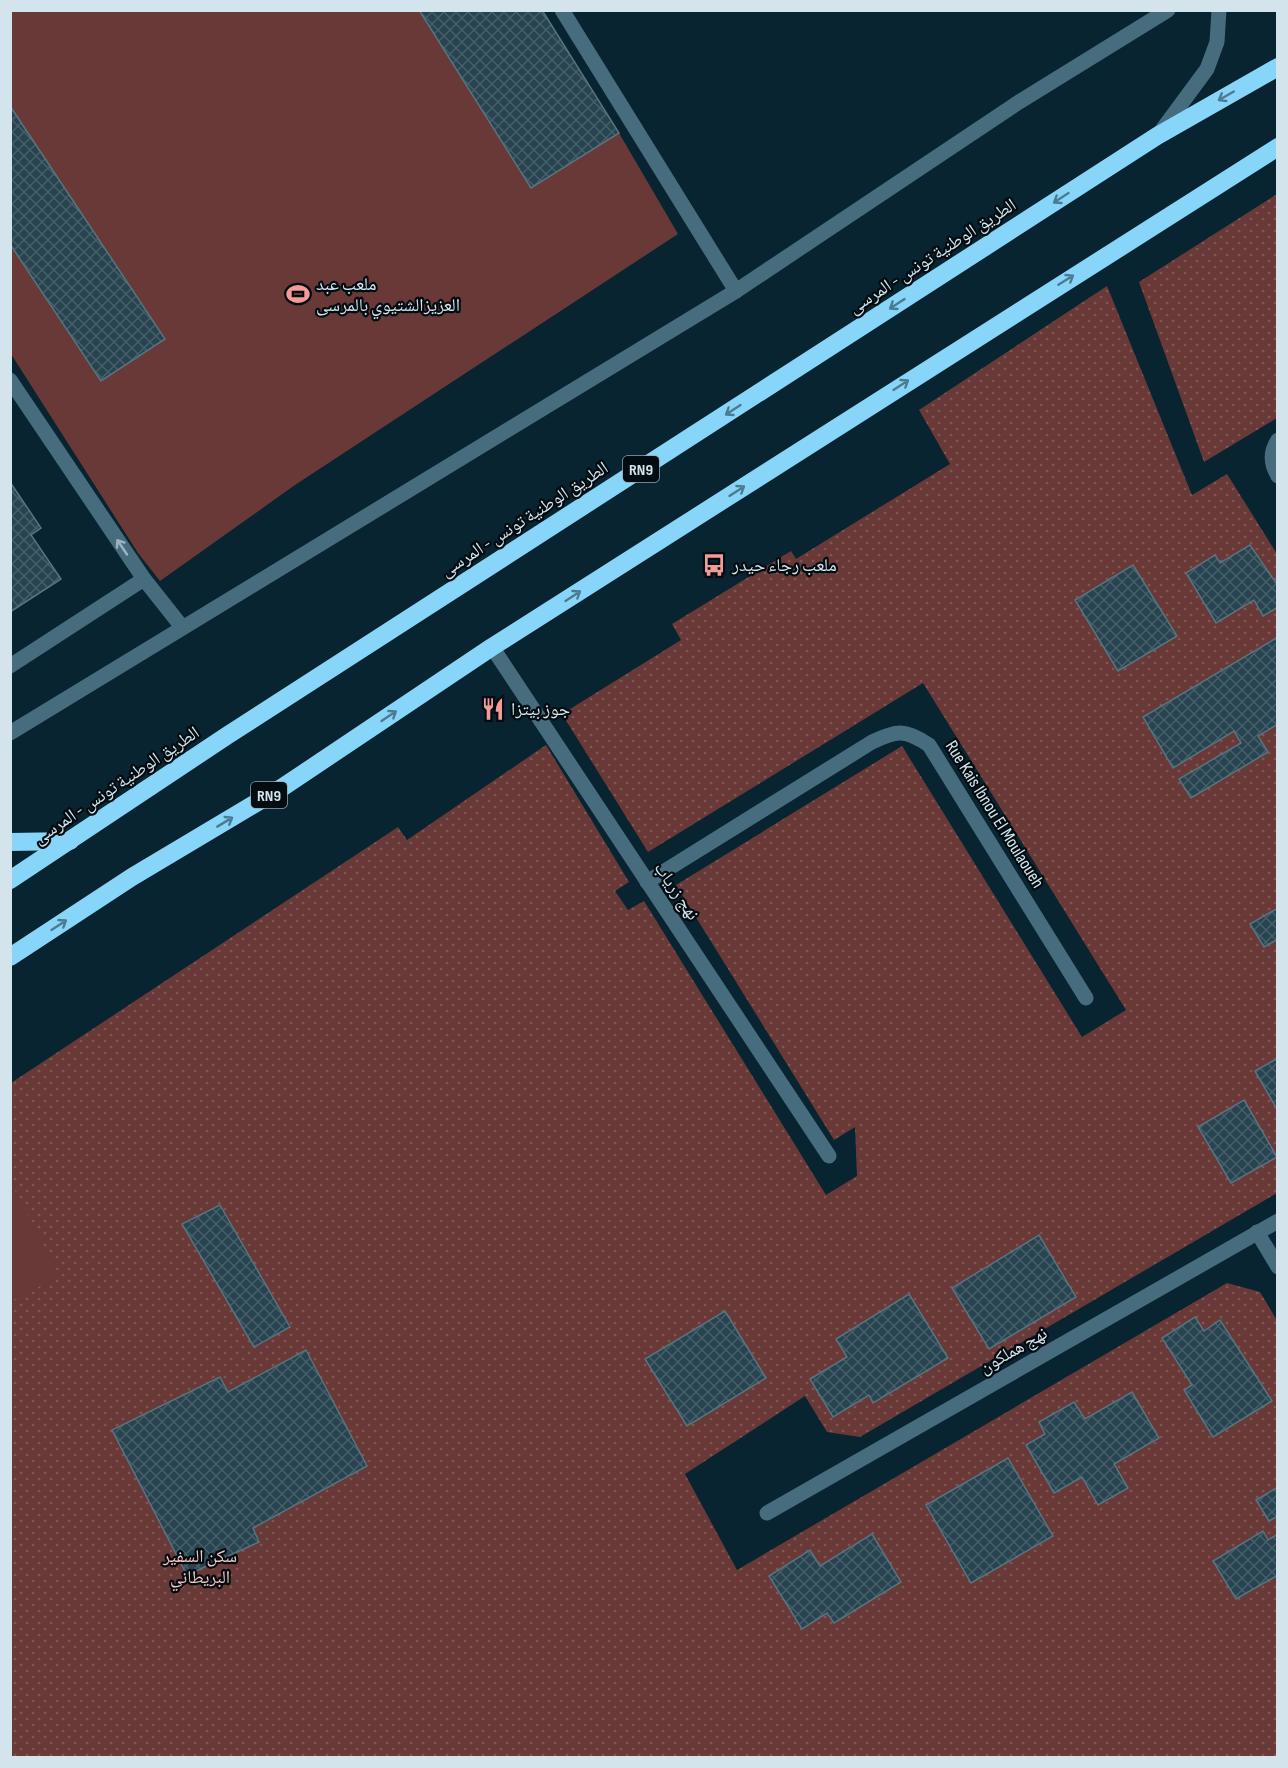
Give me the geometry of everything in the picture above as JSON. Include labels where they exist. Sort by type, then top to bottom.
[{"type":"highway","name":"الطريق الوطنية تونس - المرسى","points":[[10,880],[72,841],[228,735],[1157,136],[1278,67]]},
{"type":"highway","name":"RN9","points":[[10,957],[132,877],[283,787],[492,647],[1278,147]]},
{"type":"highway","points":[[10,842],[72,841]]},
{"type":"street","points":[[562,10],[736,291]]},
{"type":"street","points":[[10,733],[736,291],[1019,102],[1168,10]]},
{"type":"street","points":[[1157,136],[1206,69],[1217,42],[1219,10]]},
{"type":"street","points":[[10,380],[144,579],[182,627]]},
{"type":"street","points":[[1278,440],[1272,450],[1271,460],[1278,476]]},
{"type":"street","points":[[10,666],[144,579]]},
{"type":"street","name":"نهج زرياب","points":[[492,647],[829,1156]]},
{"type":"street","name":"Rue Kais Ibnou El Moulaoueh","points":[[647,882],[872,742],[893,732],[912,734],[929,745],[1086,998]]},
{"type":"street","name":"نهج هملكون","points":[[767,1514],[1278,1221]]},
{"type":"street","points":[[1257,1232],[1278,1267]]},
{"type":"green space","name":"ملعب عبد العزيزالشتيوي بالمرسى","points":[[10,11],[542,11],[619,133],[678,234],[295,485],[160,581],[138,553],[11,354]]},
{"type":"green space","points":[[1277,194],[1277,418],[1204,462],[1139,282]]},
{"type":"green space","name":"سكن السفير البريطاني","points":[[1107,286],[1192,495],[1227,474],[1277,554],[1277,1193],[860,1437],[827,1432],[805,1396],[685,1474],[737,1570],[1227,1283],[1260,1292],[1278,1322],[1277,1757],[11,1758],[11,1083],[398,827],[407,840],[546,745],[629,882],[615,891],[628,910],[644,901],[826,1195],[857,1176],[855,1127],[834,1140],[676,885],[902,746],[1082,1037],[1126,1010],[923,683],[648,852],[562,714],[681,640],[672,624],[791,551],[796,559],[950,464],[919,410]]},
{"type":"green space","points":[[10,1181],[60,1276],[11,1301],[10,1301]]},
{"type":"building","points":[[419,10],[542,10],[619,133],[531,188]]},
{"type":"building","points":[[10,106],[165,339],[101,381],[10,244]]},
{"type":"building","points":[[10,482],[41,528],[31,535],[61,579],[10,612]]},
{"type":"building","points":[[1250,545],[1278,586],[1278,607],[1263,616],[1254,600],[1216,623],[1186,573],[1215,555],[1220,563]]},
{"type":"building","points":[[1133,565],[1177,636],[1118,671],[1075,600]]},
{"type":"building","points":[[1278,637],[1278,724],[1258,736],[1268,752],[1191,798],[1179,779],[1241,743],[1234,731],[1173,768],[1143,717]]},
{"type":"building","points":[[1278,908],[1278,939],[1264,947],[1250,924]]},
{"type":"building","points":[[1278,1058],[1278,1111],[1255,1071]]},
{"type":"building","points":[[1244,1100],[1277,1157],[1231,1183],[1198,1127]]},
{"type":"building","points":[[220,1205],[290,1327],[254,1347],[182,1224]]},
{"type":"building","points":[[1039,1235],[1076,1297],[989,1349],[952,1288]]},
{"type":"building","points":[[909,1294],[948,1358],[873,1403],[869,1395],[833,1417],[810,1379],[847,1357],[836,1339]]},
{"type":"building","points":[[725,1311],[766,1378],[687,1426],[645,1359]]},
{"type":"building","points":[[1195,1317],[1204,1331],[1220,1320],[1272,1401],[1213,1437],[1184,1390],[1192,1385],[1162,1338]]},
{"type":"building","points":[[306,1350],[367,1466],[253,1528],[259,1542],[187,1575],[112,1430],[220,1377],[228,1392]]},
{"type":"building","points":[[1132,1392],[1159,1438],[1114,1464],[1128,1488],[1098,1505],[1082,1477],[1054,1493],[1026,1445],[1045,1434],[1039,1422],[1074,1402],[1085,1419]]},
{"type":"building","points":[[1008,1458],[1053,1536],[971,1583],[926,1505]]},
{"type":"building","points":[[1278,1487],[1278,1516],[1269,1521],[1256,1500]]},
{"type":"building","points":[[1263,1531],[1268,1540],[1278,1534],[1278,1575],[1236,1599],[1213,1561]]},
{"type":"building","points":[[872,1534],[901,1582],[834,1623],[827,1613],[802,1629],[769,1576],[810,1550],[820,1566]]},
{"type":"place","name":"ملعب عبد العزيزالشتيوي بالمرسى","points":[[298,294]]},
{"type":"place","name":"ملعب رجاء حيدر","points":[[714,565]]},
{"type":"place","name":"جوز بيتزا","points":[[493,709]]}]
